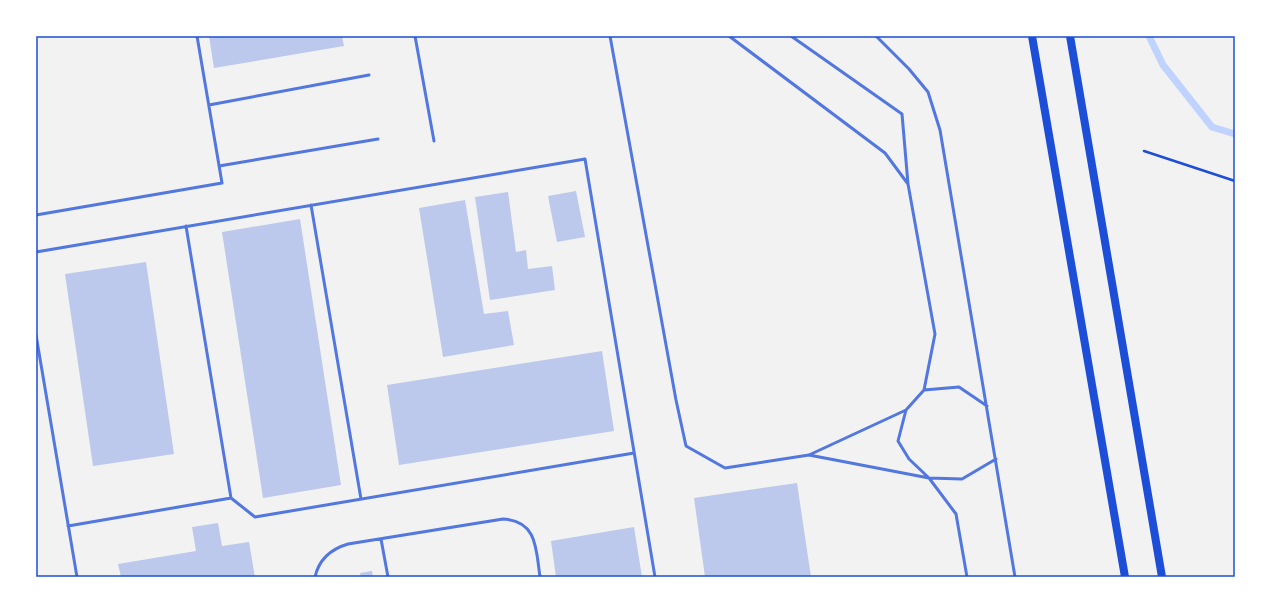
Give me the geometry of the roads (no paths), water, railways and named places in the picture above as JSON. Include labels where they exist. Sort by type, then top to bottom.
[{"type":"main road","points":[[1032,36],[1125,577]]},
{"type":"main road","points":[[1070,36],[1162,577]]},
{"type":"lane","points":[[36,215],[222,183],[197,36]]},
{"type":"lane","points":[[415,36],[434,141]]},
{"type":"lane","points":[[610,36],[676,400],[686,446],[725,468],[809,456],[906,410],[924,390],[935,334],[908,184],[902,114],[791,36]]},
{"type":"lane","points":[[729,36],[885,153],[908,184]]},
{"type":"lane","points":[[876,36],[909,69],[928,92],[940,130],[1015,577]]},
{"type":"lane","points":[[208,105],[369,75]]},
{"type":"lane","points":[[219,166],[378,139]]},
{"type":"lane","points":[[36,252],[585,159],[655,577]]},
{"type":"lane","points":[[311,205],[361,499]]},
{"type":"lane","points":[[186,226],[231,498],[254,517],[634,453]]},
{"type":"lane","points":[[36,335],[77,577]]},
{"type":"lane","points":[[924,390],[959,387],[987,406]]},
{"type":"lane","points":[[906,410],[898,441],[909,459],[929,478],[956,514],[967,577]]},
{"type":"lane","points":[[809,456],[929,478],[962,479],[996,459]]},
{"type":"lane","points":[[68,526],[231,498]]},
{"type":"lane","points":[[315,577],[318,566],[324,557],[331,551],[348,544],[503,519],[518,522],[525,526],[530,532],[534,539],[540,577]]},
{"type":"lane","points":[[381,539],[388,577]]},
{"type":"waterway","points":[[1149,36],[1163,65],[1212,127],[1235,134]]}]
